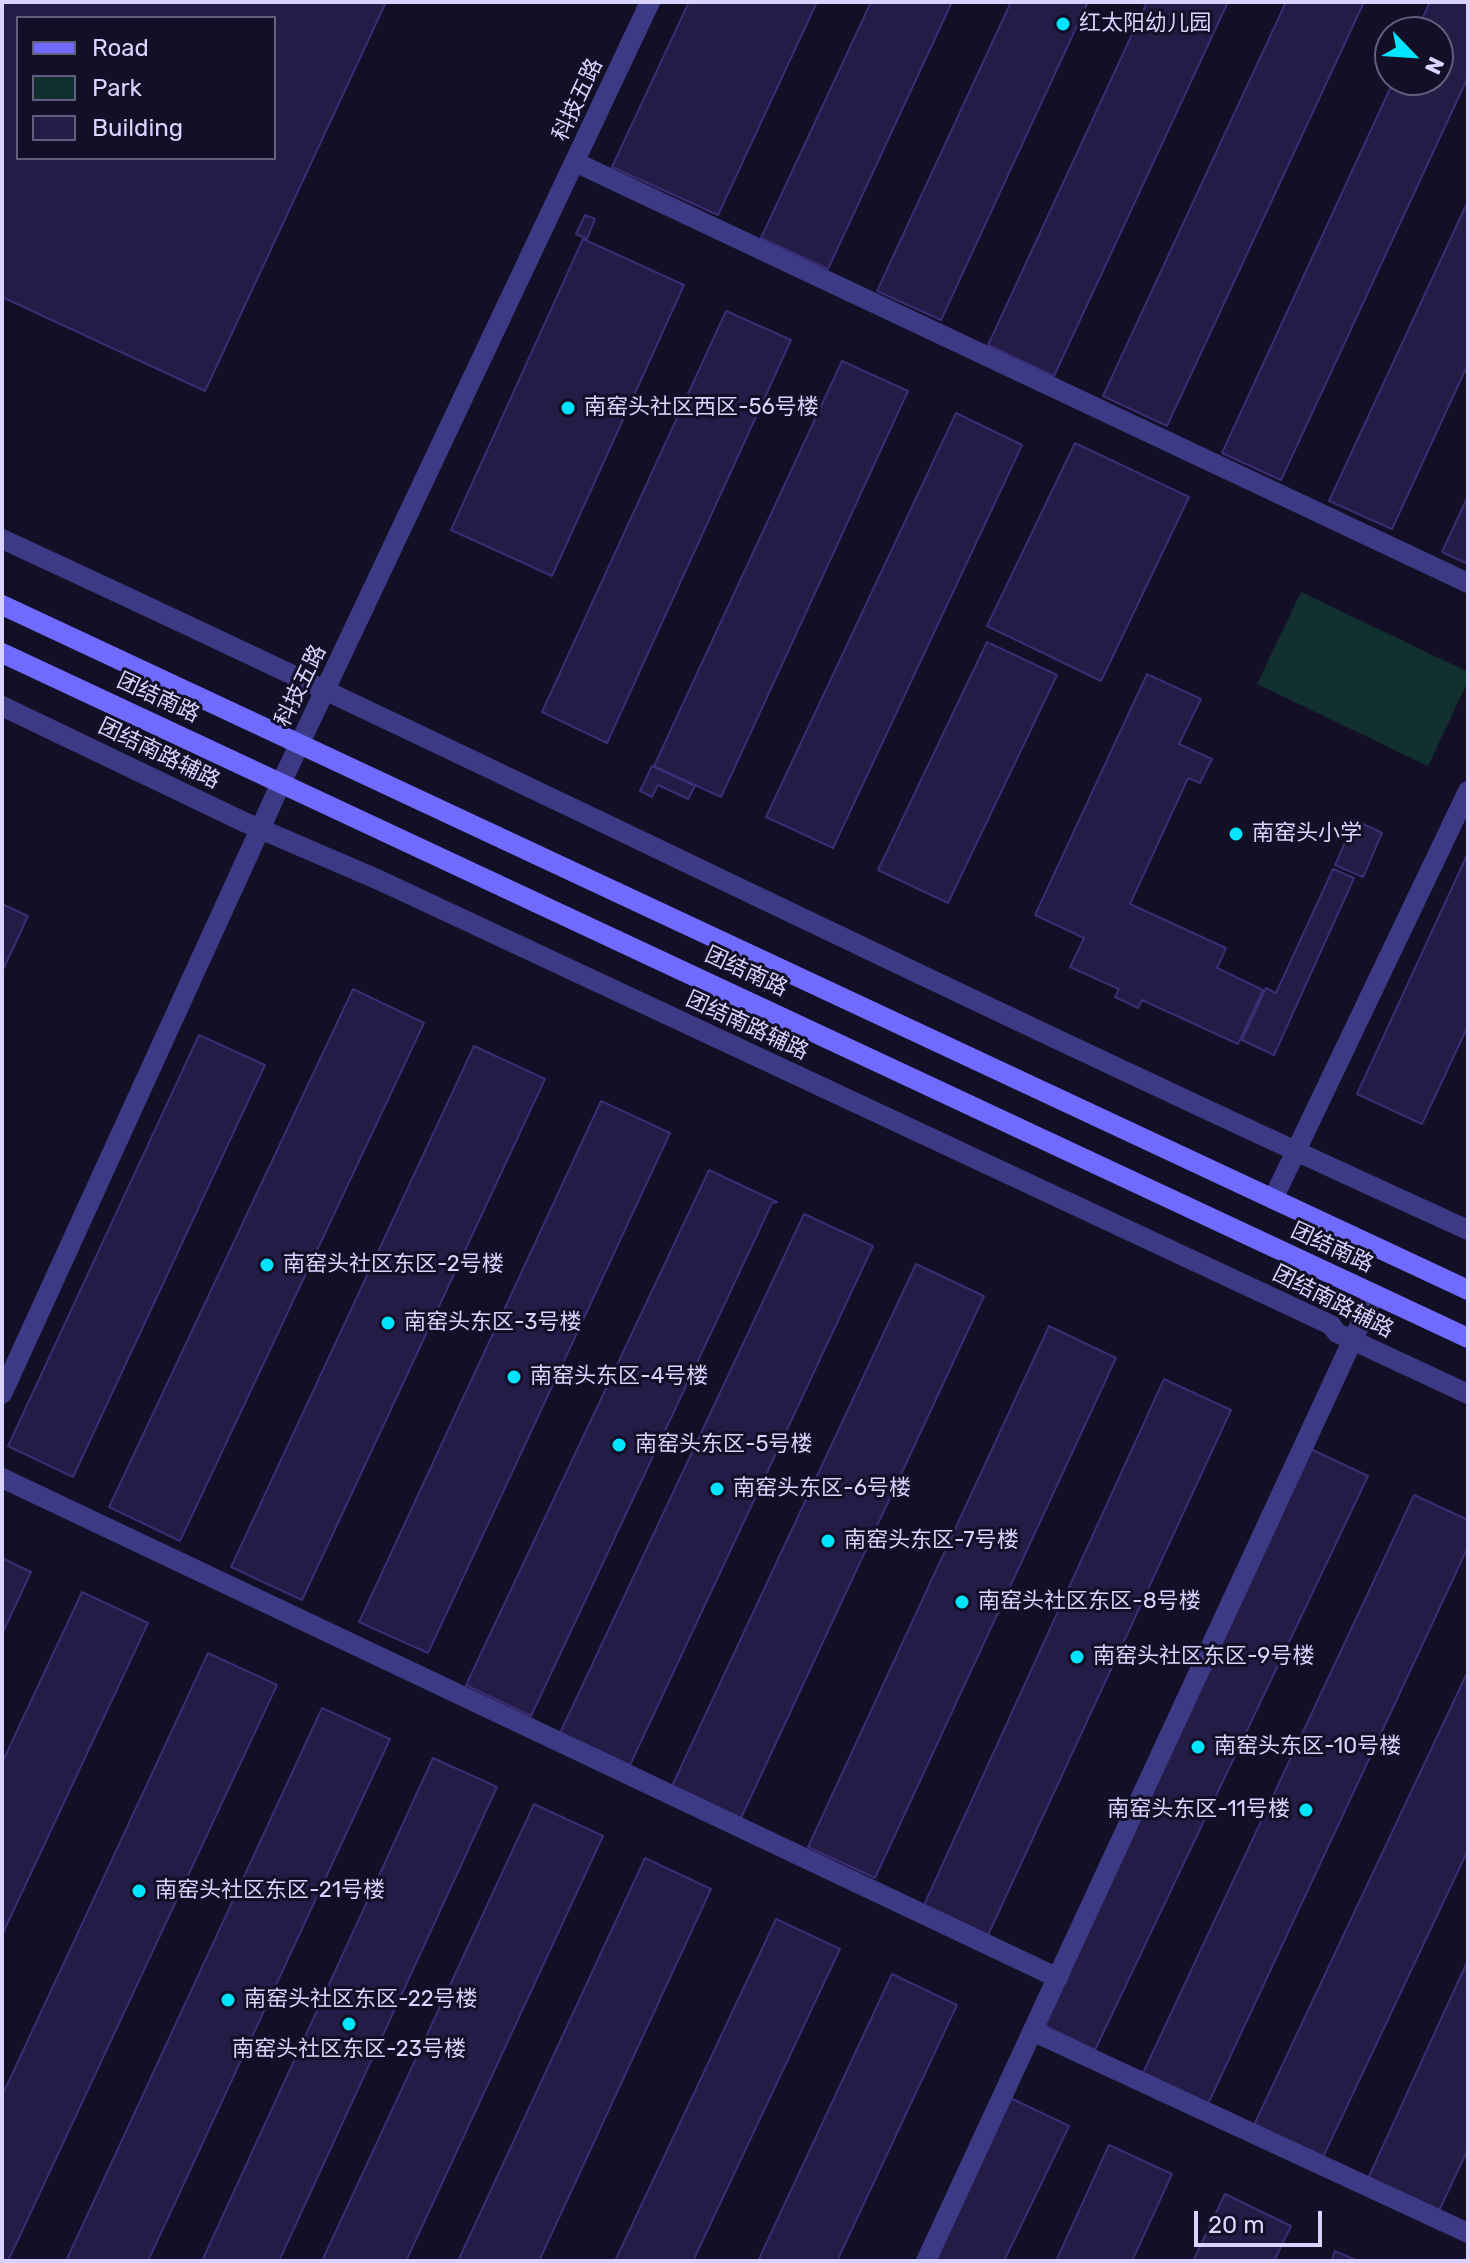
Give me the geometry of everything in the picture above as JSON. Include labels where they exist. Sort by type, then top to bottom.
[{"type":"main road","name":"团结南路","points":[[2,605],[1468,1290]]},
{"type":"main road","name":"团结南路","points":[[2,653],[282,781],[1468,1338]]},
{"type":"street","name":"科技五路","points":[[2,1394],[282,781],[650,2]]},
{"type":"street","points":[[575,162],[1468,583]]},
{"type":"street","points":[[2,539],[327,688],[1295,1152],[1468,1230]]},
{"type":"street","name":"团结南路辅路","points":[[2,706],[260,829],[393,887],[1331,1325],[1337,1333],[1468,1394]]},
{"type":"street","points":[[1273,1199],[1468,791]]},
{"type":"street","points":[[926,2261],[1374,1294]]},
{"type":"street","points":[[2,1478],[1058,1978]]},
{"type":"street","points":[[1034,2032],[1468,2233]]},
{"type":"green space","points":[[1301,592],[1468,672],[1468,681],[1428,766],[1257,684]]},
{"type":"building","points":[[2,2],[386,2],[205,391],[2,297]]},
{"type":"building","points":[[689,2],[817,2],[718,215],[612,167]]},
{"type":"building","points":[[871,2],[952,2],[828,269],[761,238]]},
{"type":"building","points":[[1011,2],[1088,2],[941,320],[877,291]]},
{"type":"building","points":[[1147,2],[1228,2],[1054,376],[988,345]]},
{"type":"building","points":[[1286,2],[1364,2],[1167,426],[1103,396]]},
{"type":"building","points":[[1430,2],[1468,2],[1468,77],[1281,480],[1222,453],[1387,96],[1454,96],[1454,16],[1423,16]]},
{"type":"building","points":[[1468,201],[1468,364],[1392,529],[1329,501]]},
{"type":"building","points":[[585,215],[595,219],[587,239],[576,234]]},
{"type":"building","name":"南窑头社区西区-56号楼","points":[[583,239],[684,285],[552,576],[451,530]]},
{"type":"building","points":[[726,311],[791,340],[607,743],[542,712]]},
{"type":"building","points":[[842,361],[908,391],[721,797],[654,766]]},
{"type":"building","points":[[956,413],[1022,445],[833,848],[766,817]]},
{"type":"building","points":[[1075,443],[1189,497],[1101,681],[987,626]]},
{"type":"building","points":[[1468,496],[1468,564],[1442,552]]},
{"type":"building","points":[[987,642],[1057,675],[948,903],[878,870]]},
{"type":"building","points":[[1147,674],[1201,699],[1179,744],[1212,759],[1200,783],[1188,778],[1130,904],[1226,948],[1217,968],[1263,990],[1238,1044],[1142,1000],[1138,1008],[1115,997],[1119,989],[1070,967],[1084,938],[1035,915]]},
{"type":"building","points":[[652,766],[695,786],[688,799],[658,785],[652,797],[640,791]]},
{"type":"building","points":[[1355,820],[1382,833],[1363,877],[1335,865]]},
{"type":"building","points":[[1468,853],[1468,1026],[1422,1124],[1357,1094]]},
{"type":"building","points":[[1333,869],[1354,878],[1274,1055],[1242,1040],[1266,988],[1276,993]]},
{"type":"building","points":[[2,904],[28,916],[2,972]]},
{"type":"building","name":"南窑头社区东区-2号楼","points":[[353,989],[424,1023],[180,1541],[109,1507]]},
{"type":"building","points":[[199,1035],[265,1065],[73,1477],[8,1446]]},
{"type":"building","name":"南窑头东区-3号楼","points":[[474,1046],[545,1079],[302,1600],[231,1567]]},
{"type":"building","name":"南窑头东区-4号楼","points":[[601,1101],[670,1133],[428,1653],[359,1622]]},
{"type":"building","name":"南窑头东区-5号楼","points":[[709,1170],[777,1202],[772,1203],[531,1716],[466,1685]]},
{"type":"building","name":"南窑头东区-6号楼","points":[[804,1214],[873,1246],[630,1765],[560,1733]]},
{"type":"building","name":"南窑头东区-7号楼","points":[[916,1264],[984,1296],[741,1818],[672,1786]]},
{"type":"building","name":"南窑头社区东区-8号楼","points":[[1049,1326],[1116,1358],[875,1878],[808,1847]]},
{"type":"building","name":"南窑头社区东区-9号楼","points":[[1164,1379],[1231,1410],[988,1935],[924,1905]]},
{"type":"building","name":"南窑头东区-10号楼","points":[[1302,1445],[1368,1476],[1095,2050],[1029,2018]]},
{"type":"building","name":"南窑头东区-11号楼","points":[[1414,1495],[1468,1520],[1468,1547],[1208,2104],[1143,2073]]},
{"type":"building","points":[[2,1558],[31,1572],[2,1634]]},
{"type":"building","points":[[82,1592],[148,1623],[2,1935],[2,1763]]},
{"type":"building","name":"南窑头社区东区-21号楼","points":[[208,1653],[277,1685],[8,2261],[2,2261],[2,2096]]},
{"type":"building","points":[[1468,1671],[1468,1850],[1323,2157],[1254,2125]]},
{"type":"building","name":"南窑头社区东区-22号楼","points":[[322,1708],[390,1739],[148,2261],[66,2261]]},
{"type":"building","name":"南窑头社区东区-23号楼","points":[[433,1758],[497,1787],[279,2261],[202,2261]]},
{"type":"building","points":[[534,1804],[603,1836],[406,2261],[322,2261]]},
{"type":"building","points":[[645,1858],[711,1889],[539,2261],[458,2261]]},
{"type":"building","points":[[776,1919],[840,1949],[693,2261],[615,2261]]},
{"type":"building","points":[[1468,1960],[1468,2149],[1437,2215],[1366,2183]]},
{"type":"building","points":[[892,1974],[957,2005],[837,2261],[758,2261]]},
{"type":"building","points":[[998,2092],[1069,2126],[1004,2261],[917,2261]]},
{"type":"building","points":[[1109,2145],[1172,2174],[1132,2261],[1056,2261]]},
{"type":"building","points":[[1225,2194],[1291,2226],[1274,2261],[1193,2261]]},
{"type":"building","points":[[1335,2251],[1358,2261],[1331,2261]]},
{"type":"place","name":"红太阳幼儿园","points":[[1063,24]]},
{"type":"place","name":"南窑头社区西区-56号楼","points":[[568,408]]},
{"type":"place","name":"南窑头小学","points":[[1236,834]]},
{"type":"place","name":"南窑头社区东区-2号楼","points":[[267,1265]]},
{"type":"place","name":"南窑头东区-3号楼","points":[[388,1323]]},
{"type":"place","name":"南窑头东区-4号楼","points":[[514,1377]]},
{"type":"place","name":"南窑头东区-5号楼","points":[[619,1445]]},
{"type":"place","name":"南窑头东区-6号楼","points":[[717,1489]]},
{"type":"place","name":"南窑头东区-7号楼","points":[[828,1541]]},
{"type":"place","name":"南窑头社区东区-8号楼","points":[[962,1602]]},
{"type":"place","name":"南窑头社区东区-9号楼","points":[[1077,1657]]},
{"type":"place","name":"南窑头东区-10号楼","points":[[1198,1747]]},
{"type":"place","name":"南窑头东区-11号楼","points":[[1306,1810]]},
{"type":"place","name":"南窑头社区东区-21号楼","points":[[139,1891]]},
{"type":"place","name":"南窑头社区东区-22号楼","points":[[228,2000]]},
{"type":"place","name":"南窑头社区东区-23号楼","points":[[349,2024]]}]
